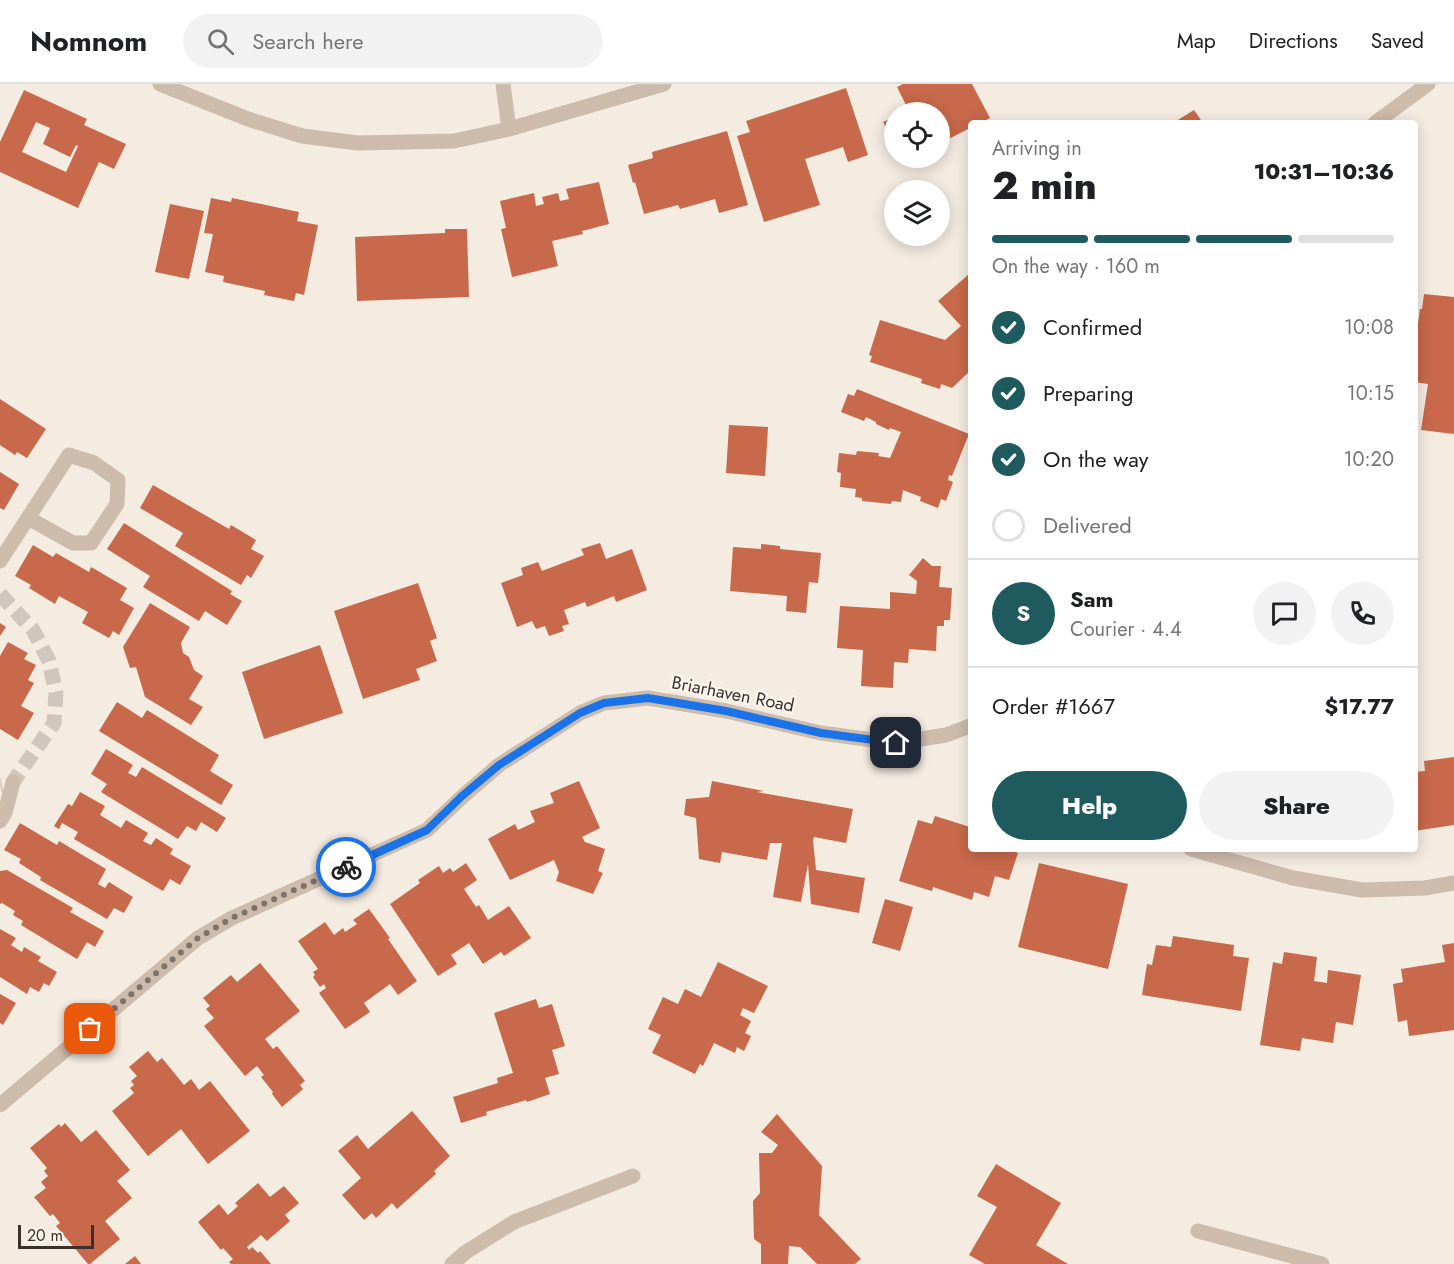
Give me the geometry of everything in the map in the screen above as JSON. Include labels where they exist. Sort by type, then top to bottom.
[{"type":"street","points":[[160,84],[248,119],[302,136],[358,143],[454,141],[509,129],[664,84]]},
{"type":"street","points":[[503,84],[509,129]]},
{"type":"street","points":[[1379,120],[1428,84]]},
{"type":"street","points":[[0,561],[69,454],[94,463],[118,480],[117,504],[91,543],[73,543],[28,518]]},
{"type":"street","name":"Briarhaven Road","points":[[0,1105],[198,938],[232,918],[427,830],[499,765],[580,713],[604,703],[648,698],[726,711],[821,733],[896,743],[946,735],[968,727]]},
{"type":"street","points":[[0,821],[5,813],[13,782]]},
{"type":"street","points":[[1202,852],[1293,878],[1362,890],[1425,888],[1454,883]]},
{"type":"street","points":[[452,1264],[466,1252],[514,1222],[633,1176]]},
{"type":"street","points":[[1198,1231],[1322,1264]]},
{"type":"building","points":[[903,84],[972,84],[990,118],[968,120],[968,129],[950,138],[950,102],[904,102],[897,87]]},
{"type":"building","points":[[846,88],[868,155],[848,162],[843,147],[805,159],[820,205],[764,222],[737,136],[750,132],[746,121]]},
{"type":"building","points":[[24,90],[87,119],[84,125],[126,144],[114,169],[99,162],[78,208],[0,172],[0,142]],"holes":[[[36,122],[50,128],[43,144],[70,157],[76,145],[78,146],[66,172],[22,152]]]},
{"type":"building","points":[[1194,110],[1201,120],[1178,120]]},
{"type":"building","points":[[727,131],[748,205],[719,213],[715,199],[680,209],[678,205],[644,214],[628,165],[653,158],[652,152]]},
{"type":"building","points":[[599,182],[609,224],[582,231],[583,234],[552,241],[558,266],[512,277],[501,229],[506,228],[500,201],[534,193],[536,206],[544,204],[542,197],[558,193],[560,201],[569,199],[566,189]]},
{"type":"building","points":[[211,198],[231,202],[232,198],[299,212],[297,221],[318,225],[304,295],[296,293],[294,301],[264,295],[265,291],[223,282],[224,276],[205,272],[213,234],[204,233]]},
{"type":"building","points":[[170,204],[204,211],[189,279],[155,272]]},
{"type":"building","points":[[445,229],[467,229],[469,297],[357,301],[355,237],[445,233]]},
{"type":"building","points":[[968,275],[968,373],[952,388],[941,384],[940,389],[921,383],[922,379],[870,362],[872,356],[869,355],[880,320],[945,340],[961,326],[938,301]]},
{"type":"building","points":[[1424,294],[1454,297],[1454,434],[1421,430],[1428,384],[1418,383],[1418,323],[1420,309],[1422,309]]},
{"type":"building","points":[[857,389],[968,434],[952,476],[949,475],[948,480],[953,482],[946,501],[941,499],[938,508],[920,501],[921,497],[903,490],[901,502],[892,501],[891,504],[862,501],[862,498],[855,497],[856,489],[840,487],[841,473],[837,472],[839,453],[856,455],[857,451],[879,453],[878,456],[890,458],[901,432],[890,428],[889,430],[866,417],[864,421],[841,412],[848,394],[854,396]]},
{"type":"building","points":[[0,399],[46,429],[27,458],[17,452],[15,455],[0,445]]},
{"type":"building","points":[[729,425],[768,427],[765,476],[726,473]]},
{"type":"building","points":[[0,472],[19,484],[4,510],[0,508]]},
{"type":"building","points":[[153,485],[229,529],[231,525],[256,540],[251,549],[264,556],[251,578],[247,575],[241,585],[175,546],[183,533],[140,508]]},
{"type":"building","points":[[124,523],[232,591],[230,594],[242,601],[227,625],[205,611],[199,621],[143,587],[150,576],[107,549]]},
{"type":"building","points":[[600,543],[606,559],[632,549],[647,590],[616,602],[614,596],[587,607],[585,602],[564,610],[569,624],[562,626],[564,631],[549,636],[545,626],[536,629],[532,621],[517,627],[501,583],[523,575],[521,568],[538,562],[542,571],[584,555],[581,549]]},
{"type":"building","points":[[761,544],[780,546],[780,549],[821,553],[818,583],[809,582],[806,613],[786,611],[787,596],[730,591],[733,547],[761,549]]},
{"type":"building","points":[[33,545],[53,557],[56,553],[89,572],[91,567],[127,588],[120,600],[134,608],[119,635],[113,631],[109,638],[82,623],[88,612],[59,596],[55,604],[29,588],[31,585],[15,576]]},
{"type":"building","points":[[923,558],[932,566],[941,566],[939,587],[952,588],[950,620],[944,620],[944,626],[937,626],[936,651],[909,649],[908,663],[894,662],[893,688],[861,686],[863,650],[837,648],[840,606],[890,609],[890,592],[916,594],[917,581],[909,575]]},
{"type":"building","points":[[418,583],[437,638],[430,641],[437,661],[416,669],[420,680],[363,699],[334,611]]},
{"type":"building","points":[[150,603],[190,627],[181,643],[183,653],[189,657],[194,670],[203,676],[189,699],[203,707],[191,725],[145,697],[136,667],[130,668],[123,647]]},
{"type":"building","points":[[0,623],[6,627],[0,636]]},
{"type":"building","points":[[8,642],[28,653],[24,659],[36,665],[28,680],[34,683],[21,706],[34,713],[18,740],[0,729],[0,656]]},
{"type":"building","points":[[320,645],[343,713],[264,739],[242,672]]},
{"type":"building","points":[[117,702],[142,718],[147,710],[219,755],[210,771],[233,785],[221,805],[99,731]]},
{"type":"building","points":[[106,749],[133,765],[128,773],[136,777],[142,767],[226,818],[217,832],[201,822],[196,831],[187,826],[178,839],[101,792],[107,784],[91,774]]},
{"type":"building","points":[[1454,757],[1454,825],[1418,830],[1418,772],[1425,771],[1424,761]]},
{"type":"building","points":[[579,781],[600,828],[582,837],[585,842],[605,849],[598,871],[603,873],[593,894],[556,881],[559,872],[554,860],[510,880],[488,839],[515,824],[518,830],[535,822],[530,811],[554,803],[550,793]]},
{"type":"building","points":[[712,781],[764,791],[757,792],[853,809],[846,843],[814,837],[813,840],[816,870],[865,878],[859,913],[811,904],[808,864],[801,902],[773,897],[782,843],[770,843],[767,860],[722,852],[720,863],[699,859],[696,818],[684,815],[686,799],[709,797]]},
{"type":"building","points":[[80,792],[105,806],[100,815],[121,828],[126,820],[148,833],[143,841],[151,845],[156,838],[173,849],[170,854],[191,866],[180,885],[170,879],[163,891],[74,839],[78,832],[62,823],[59,829],[54,826],[68,804],[72,806]]},
{"type":"building","points":[[935,816],[968,826],[968,852],[1018,853],[1009,880],[995,876],[989,897],[974,892],[972,900],[933,887],[932,891],[899,881],[918,820],[932,824]]},
{"type":"building","points":[[20,823],[57,845],[59,841],[106,869],[98,884],[105,888],[109,882],[133,897],[124,913],[114,908],[107,919],[40,880],[41,877],[19,863],[21,859],[4,850]]},
{"type":"building","points":[[466,863],[477,880],[464,889],[476,907],[479,905],[488,920],[509,906],[531,938],[504,956],[501,952],[483,964],[469,943],[451,955],[457,964],[438,976],[390,904],[420,883],[418,880],[439,866],[443,873],[450,868],[453,872]]},
{"type":"building","points":[[1039,863],[1128,884],[1108,969],[1018,947]]},
{"type":"building","points":[[7,870],[73,908],[70,912],[104,931],[95,947],[87,942],[77,959],[21,925],[23,921],[13,915],[15,911],[0,904],[0,871]]},
{"type":"building","points":[[885,899],[913,907],[900,951],[872,943]]},
{"type":"building","points":[[369,909],[417,981],[398,995],[390,984],[364,1003],[370,1012],[345,1029],[319,993],[326,988],[324,984],[320,987],[313,977],[315,975],[313,972],[318,969],[298,941],[325,922],[334,935],[343,928],[345,932],[357,924],[353,920]]},
{"type":"building","points":[[0,929],[16,938],[11,945],[22,952],[24,947],[41,957],[38,961],[57,972],[49,986],[44,983],[39,992],[30,987],[27,994],[0,977]]},
{"type":"building","points":[[1173,936],[1234,945],[1233,956],[1249,958],[1241,1011],[1142,995],[1147,964],[1152,965],[1156,945],[1171,947]]},
{"type":"building","points":[[1454,943],[1454,1030],[1409,1036],[1407,1020],[1398,1022],[1393,984],[1403,982],[1401,969],[1445,962],[1442,945]]},
{"type":"building","points":[[1284,952],[1317,957],[1314,981],[1327,983],[1328,970],[1361,975],[1353,1025],[1336,1022],[1333,1043],[1302,1038],[1300,1051],[1260,1045],[1273,962],[1282,964]]},
{"type":"building","points":[[718,962],[768,986],[754,1013],[743,1008],[740,1015],[751,1021],[745,1033],[751,1036],[744,1051],[737,1047],[735,1053],[714,1043],[703,1066],[700,1064],[695,1074],[652,1053],[661,1035],[648,1029],[663,997],[678,1004],[685,989],[701,997]]},
{"type":"building","points":[[260,963],[300,1011],[265,1039],[273,1049],[277,1046],[305,1081],[300,1085],[303,1089],[282,1107],[261,1077],[264,1075],[257,1066],[245,1076],[204,1026],[214,1018],[206,1009],[210,1006],[203,998],[231,975],[237,982]]},
{"type":"building","points":[[0,994],[16,1003],[3,1025],[0,1023]]},
{"type":"building","points":[[536,999],[539,1008],[552,1004],[565,1046],[552,1050],[559,1074],[545,1078],[550,1094],[486,1112],[487,1115],[461,1123],[453,1097],[498,1083],[497,1078],[513,1073],[494,1013]]},
{"type":"building","points":[[148,1051],[157,1062],[162,1058],[184,1085],[191,1079],[199,1090],[210,1081],[250,1131],[208,1164],[181,1129],[148,1156],[112,1111],[134,1093],[130,1088],[134,1085],[131,1081],[137,1076],[129,1067]]},
{"type":"building","points":[[412,1111],[450,1156],[434,1171],[436,1174],[397,1209],[392,1203],[376,1218],[372,1213],[364,1220],[342,1195],[361,1178],[338,1151],[357,1135],[368,1149]]},
{"type":"building","points":[[777,1114],[822,1166],[819,1215],[861,1259],[855,1264],[817,1264],[800,1247],[789,1246],[788,1264],[761,1264],[761,1244],[754,1239],[753,1201],[760,1193],[759,1153],[772,1153],[778,1145],[761,1132]]},
{"type":"building","points":[[65,1123],[81,1142],[96,1130],[130,1170],[117,1181],[132,1198],[105,1221],[120,1239],[90,1264],[56,1226],[60,1223],[53,1214],[50,1216],[34,1197],[46,1188],[41,1182],[48,1176],[44,1171],[47,1168],[30,1148],[59,1124],[61,1127]]},
{"type":"building","points":[[996,1164],[1061,1203],[1036,1245],[1068,1264],[985,1264],[969,1255],[997,1207],[977,1196]]},
{"type":"building","points":[[258,1183],[270,1197],[284,1186],[299,1203],[285,1215],[290,1221],[267,1241],[261,1235],[247,1247],[249,1250],[252,1247],[258,1253],[260,1251],[271,1264],[231,1264],[229,1262],[233,1259],[223,1248],[221,1250],[198,1222],[219,1204],[228,1215],[238,1206],[235,1203]]},
{"type":"building","points":[[135,1256],[141,1264],[125,1264]]},
{"type":"tunnel","points":[[0,594],[33,630],[49,661],[56,693],[54,723],[13,782],[0,785]]},
{"type":"way so far","points":[[90,1029],[198,938],[232,918],[346,867]]},
{"type":"route","points":[[346,867],[427,830],[499,765],[580,713],[604,703],[648,698],[726,711],[821,733],[896,743]]}]
